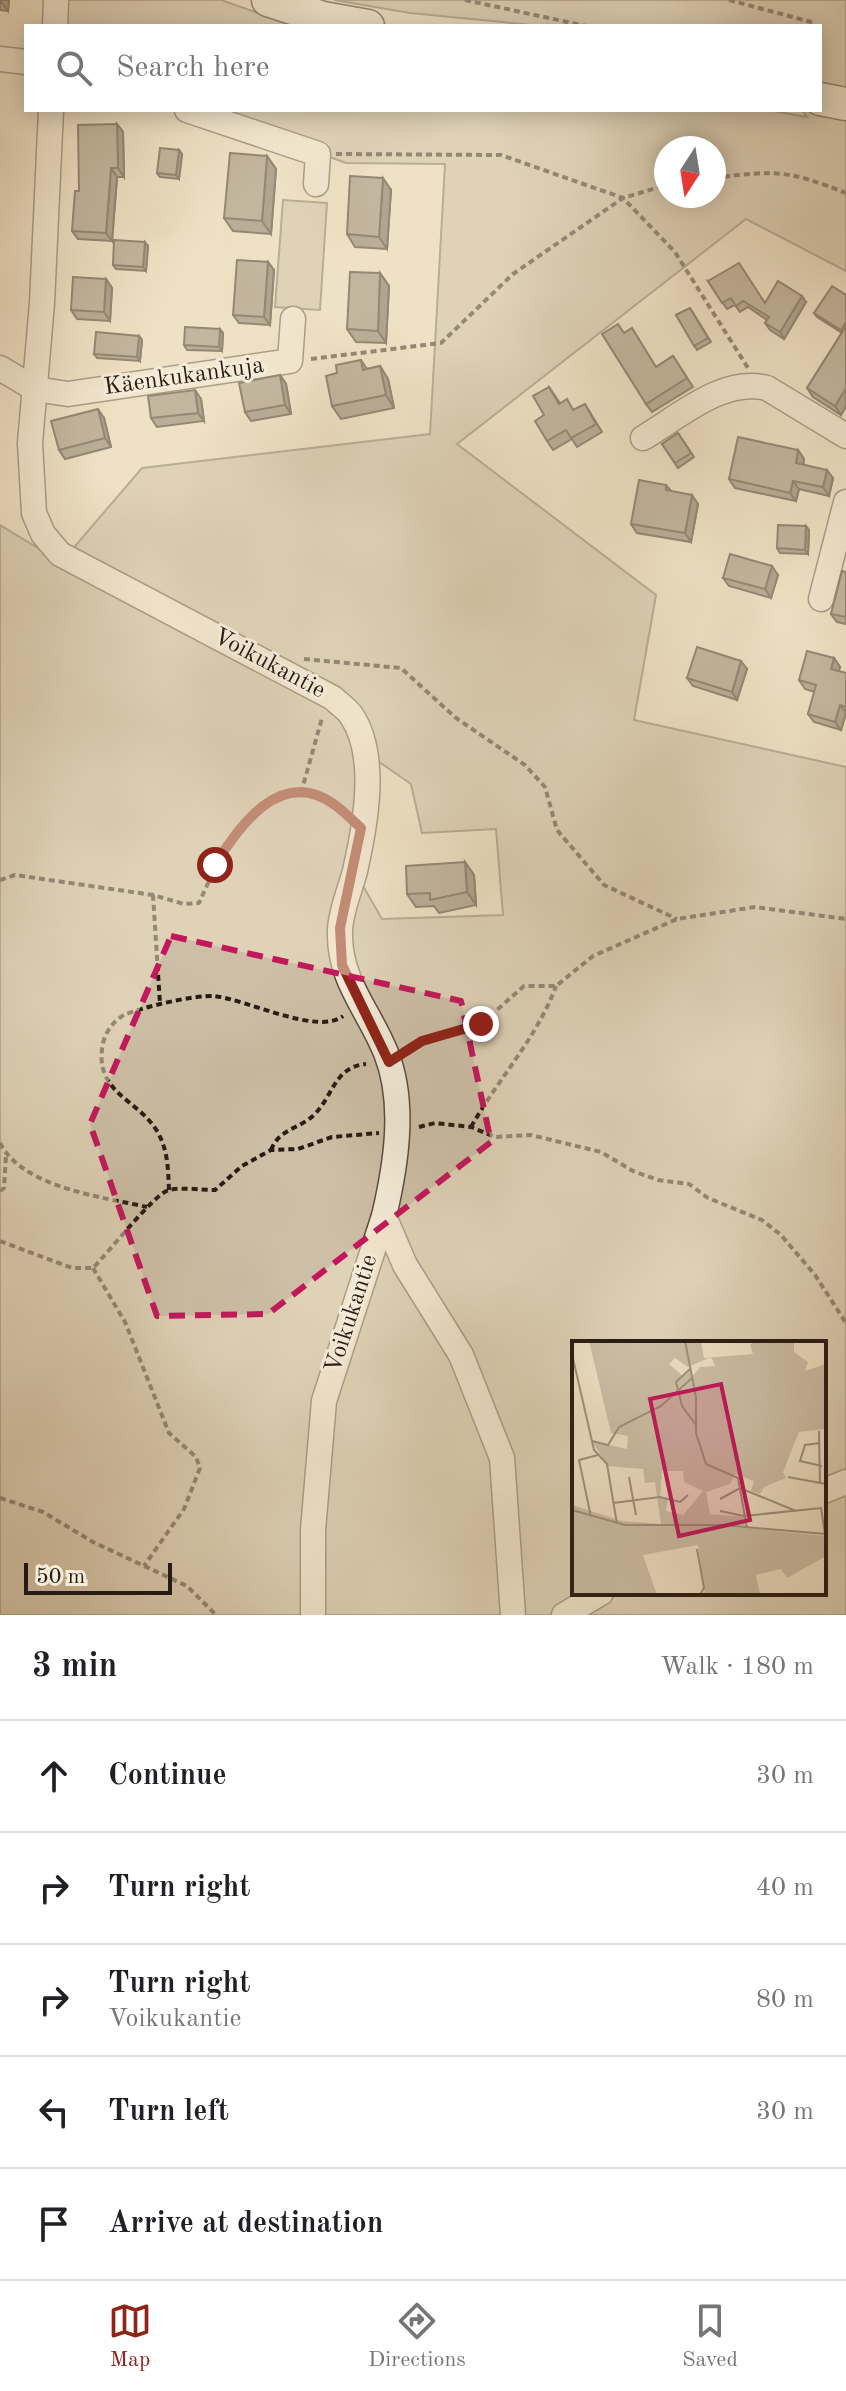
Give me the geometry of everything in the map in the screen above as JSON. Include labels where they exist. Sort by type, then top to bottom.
[{"type":"main road","points":[[268,0],[323,18],[357,24]]},
{"type":"main road","points":[[822,99],[846,104]]},
{"type":"street","points":[[55,24],[56,0]]},
{"type":"street","points":[[0,59],[24,62]]},
{"type":"street","name":"Voikukantie","points":[[51,112],[30,443],[34,513],[43,534],[60,554],[333,698],[352,716],[364,751],[366,792],[340,928],[342,965],[358,1005],[389,1062],[395,1082],[396,1132],[384,1216],[324,1401],[313,1530],[313,1615]]},
{"type":"street","points":[[193,112],[318,154],[316,184]]},
{"type":"street","name":"Käenkukankuja","points":[[35,389],[68,394],[290,361],[293,319]]},
{"type":"street","points":[[0,368],[35,389]]},
{"type":"street","points":[[643,438],[725,389],[754,385],[767,388],[846,436]]},
{"type":"street","points":[[821,599],[846,502]]},
{"type":"street","points":[[384,1216],[405,1265],[461,1355],[502,1458],[513,1615]]},
{"type":"street","points":[[826,1490],[846,1482]]},
{"type":"street","points":[[564,1615],[598,1595]]},
{"type":"path","points":[[465,0],[577,24]]},
{"type":"path","points":[[729,0],[815,24]]},
{"type":"path","points":[[318,154],[501,155],[623,198],[675,252],[745,360],[754,385]]},
{"type":"path","points":[[726,176],[761,172],[796,173],[846,193]]},
{"type":"path","points":[[290,361],[441,343],[513,274],[623,198],[654,189]]},
{"type":"path","points":[[281,670],[286,663],[305,658],[401,668],[456,718],[525,765],[545,787],[557,830],[604,885],[677,919]]},
{"type":"path","points":[[301,793],[318,724],[333,698]]},
{"type":"path","points":[[0,880],[15,875],[153,895],[184,904],[199,903],[234,834],[266,802],[286,793],[301,793],[330,802],[361,828]]},
{"type":"path","points":[[153,895],[160,1005]]},
{"type":"path","points":[[471,1127],[492,1091],[543,1020],[556,986],[593,956],[677,919],[755,907],[846,919]]},
{"type":"path","points":[[271,1150],[276,1138],[314,1115],[338,1076],[353,1065],[389,1062],[422,1041],[481,1024],[524,986],[556,986]]},
{"type":"path","points":[[169,1190],[168,1154],[156,1128],[109,1085],[101,1056],[106,1033],[122,1016],[160,1005],[211,996],[241,1001],[301,1021],[337,1021],[358,1005]]},
{"type":"path","points":[[0,1241],[72,1268],[93,1268],[155,1197],[169,1190],[215,1190],[242,1166],[271,1150],[298,1149],[332,1137],[396,1132],[435,1123],[471,1127],[495,1137],[531,1135],[601,1152],[633,1171],[658,1180],[689,1184],[708,1198],[762,1220],[781,1235],[815,1275],[846,1323]]},
{"type":"path","points":[[0,1143],[6,1155],[4,1188],[0,1191]]},
{"type":"path","points":[[6,1155],[53,1185],[147,1207]]},
{"type":"path","points":[[93,1268],[125,1322],[169,1433],[196,1457],[200,1468],[184,1509],[144,1566]]},
{"type":"path","points":[[0,1498],[43,1512],[93,1542],[187,1586],[216,1615]]},
{"type":"highlighted area","points":[[171,936],[461,1001],[491,1142],[268,1314],[157,1316],[90,1124]]},
{"type":"shaded area","points":[[66,0],[221,0],[289,24],[65,24]]},
{"type":"shaded area","points":[[334,0],[846,0],[846,271],[746,219],[457,444],[656,595],[634,720],[846,767],[846,1615],[320,1615],[331,1403],[404,1124],[361,996],[344,929],[359,879],[382,919],[503,915],[496,829],[422,833],[411,784],[372,757],[360,715],[70,552],[142,468],[430,434],[445,164],[346,163],[206,112],[779,112],[807,117],[803,112],[822,112],[822,24],[522,24],[410,13]]},
{"type":"shaded area","points":[[283,200],[327,203],[320,310],[275,307]]},
{"type":"shaded area","points":[[0,525],[61,562],[328,701],[347,720],[358,752],[360,793],[334,928],[389,1082],[384,1185],[317,1400],[307,1615],[0,1615]]},
{"type":"building","points":[[117,124],[118,168],[111,168],[106,233],[72,231],[75,191],[79,191],[78,125]]},
{"type":"building","points":[[160,148],[179,150],[176,175],[157,173]]},
{"type":"building","points":[[230,153],[267,156],[262,221],[224,218]]},
{"type":"building","points":[[350,176],[383,178],[379,237],[347,234]]},
{"type":"building","points":[[114,240],[145,242],[143,267],[113,265]]},
{"type":"building","points":[[237,260],[268,262],[264,317],[233,315]]},
{"type":"building","points":[[739,263],[765,303],[778,281],[802,296],[780,332],[765,323],[769,317],[743,301],[736,306],[731,298],[722,303],[708,281]]},
{"type":"building","points":[[350,272],[380,273],[378,331],[347,329]]},
{"type":"building","points":[[73,277],[106,279],[104,312],[71,310]]},
{"type":"building","points":[[832,286],[846,295],[846,322],[841,330],[814,313]]},
{"type":"building","points":[[690,308],[708,338],[694,346],[676,315]]},
{"type":"building","points":[[618,324],[624,333],[632,328],[656,367],[673,356],[687,378],[646,404],[602,334]]},
{"type":"building","points":[[846,326],[846,388],[835,406],[807,388]]},
{"type":"building","points":[[185,327],[220,329],[219,347],[184,345]]},
{"type":"building","points":[[96,332],[139,336],[137,357],[94,354]]},
{"type":"building","points":[[361,360],[363,370],[380,366],[386,395],[332,406],[326,376],[337,373],[336,365]]},
{"type":"building","points":[[280,375],[285,405],[245,412],[239,383]]},
{"type":"building","points":[[549,387],[559,404],[567,399],[573,410],[585,404],[596,424],[571,438],[566,430],[547,441],[535,421],[544,415],[533,396]]},
{"type":"building","points":[[195,390],[198,413],[151,418],[148,396]]},
{"type":"building","points":[[98,409],[105,438],[59,450],[51,421]]},
{"type":"building","points":[[678,433],[691,453],[675,463],[662,444]]},
{"type":"building","points":[[738,437],[798,450],[796,463],[827,470],[823,487],[793,481],[790,493],[729,479]]},
{"type":"building","points":[[639,480],[666,485],[666,490],[692,495],[685,533],[631,524]]},
{"type":"building","points":[[778,525],[806,526],[805,550],[777,548]]},
{"type":"building","points":[[730,554],[772,566],[765,589],[723,578]]},
{"type":"building","points":[[842,571],[846,572],[846,617],[831,614]]},
{"type":"building","points":[[697,647],[741,661],[732,692],[687,678]]},
{"type":"building","points":[[807,651],[834,658],[831,669],[846,673],[846,707],[840,705],[835,722],[808,714],[816,685],[799,680]]},
{"type":"building","points":[[465,862],[467,892],[430,900],[430,893],[407,894],[406,866]]},
{"type":"route","points":[[215,865],[234,834],[266,802],[286,793],[301,793],[330,802],[361,828],[340,928],[342,965],[358,1005],[389,1062],[422,1041],[481,1024]]}]
